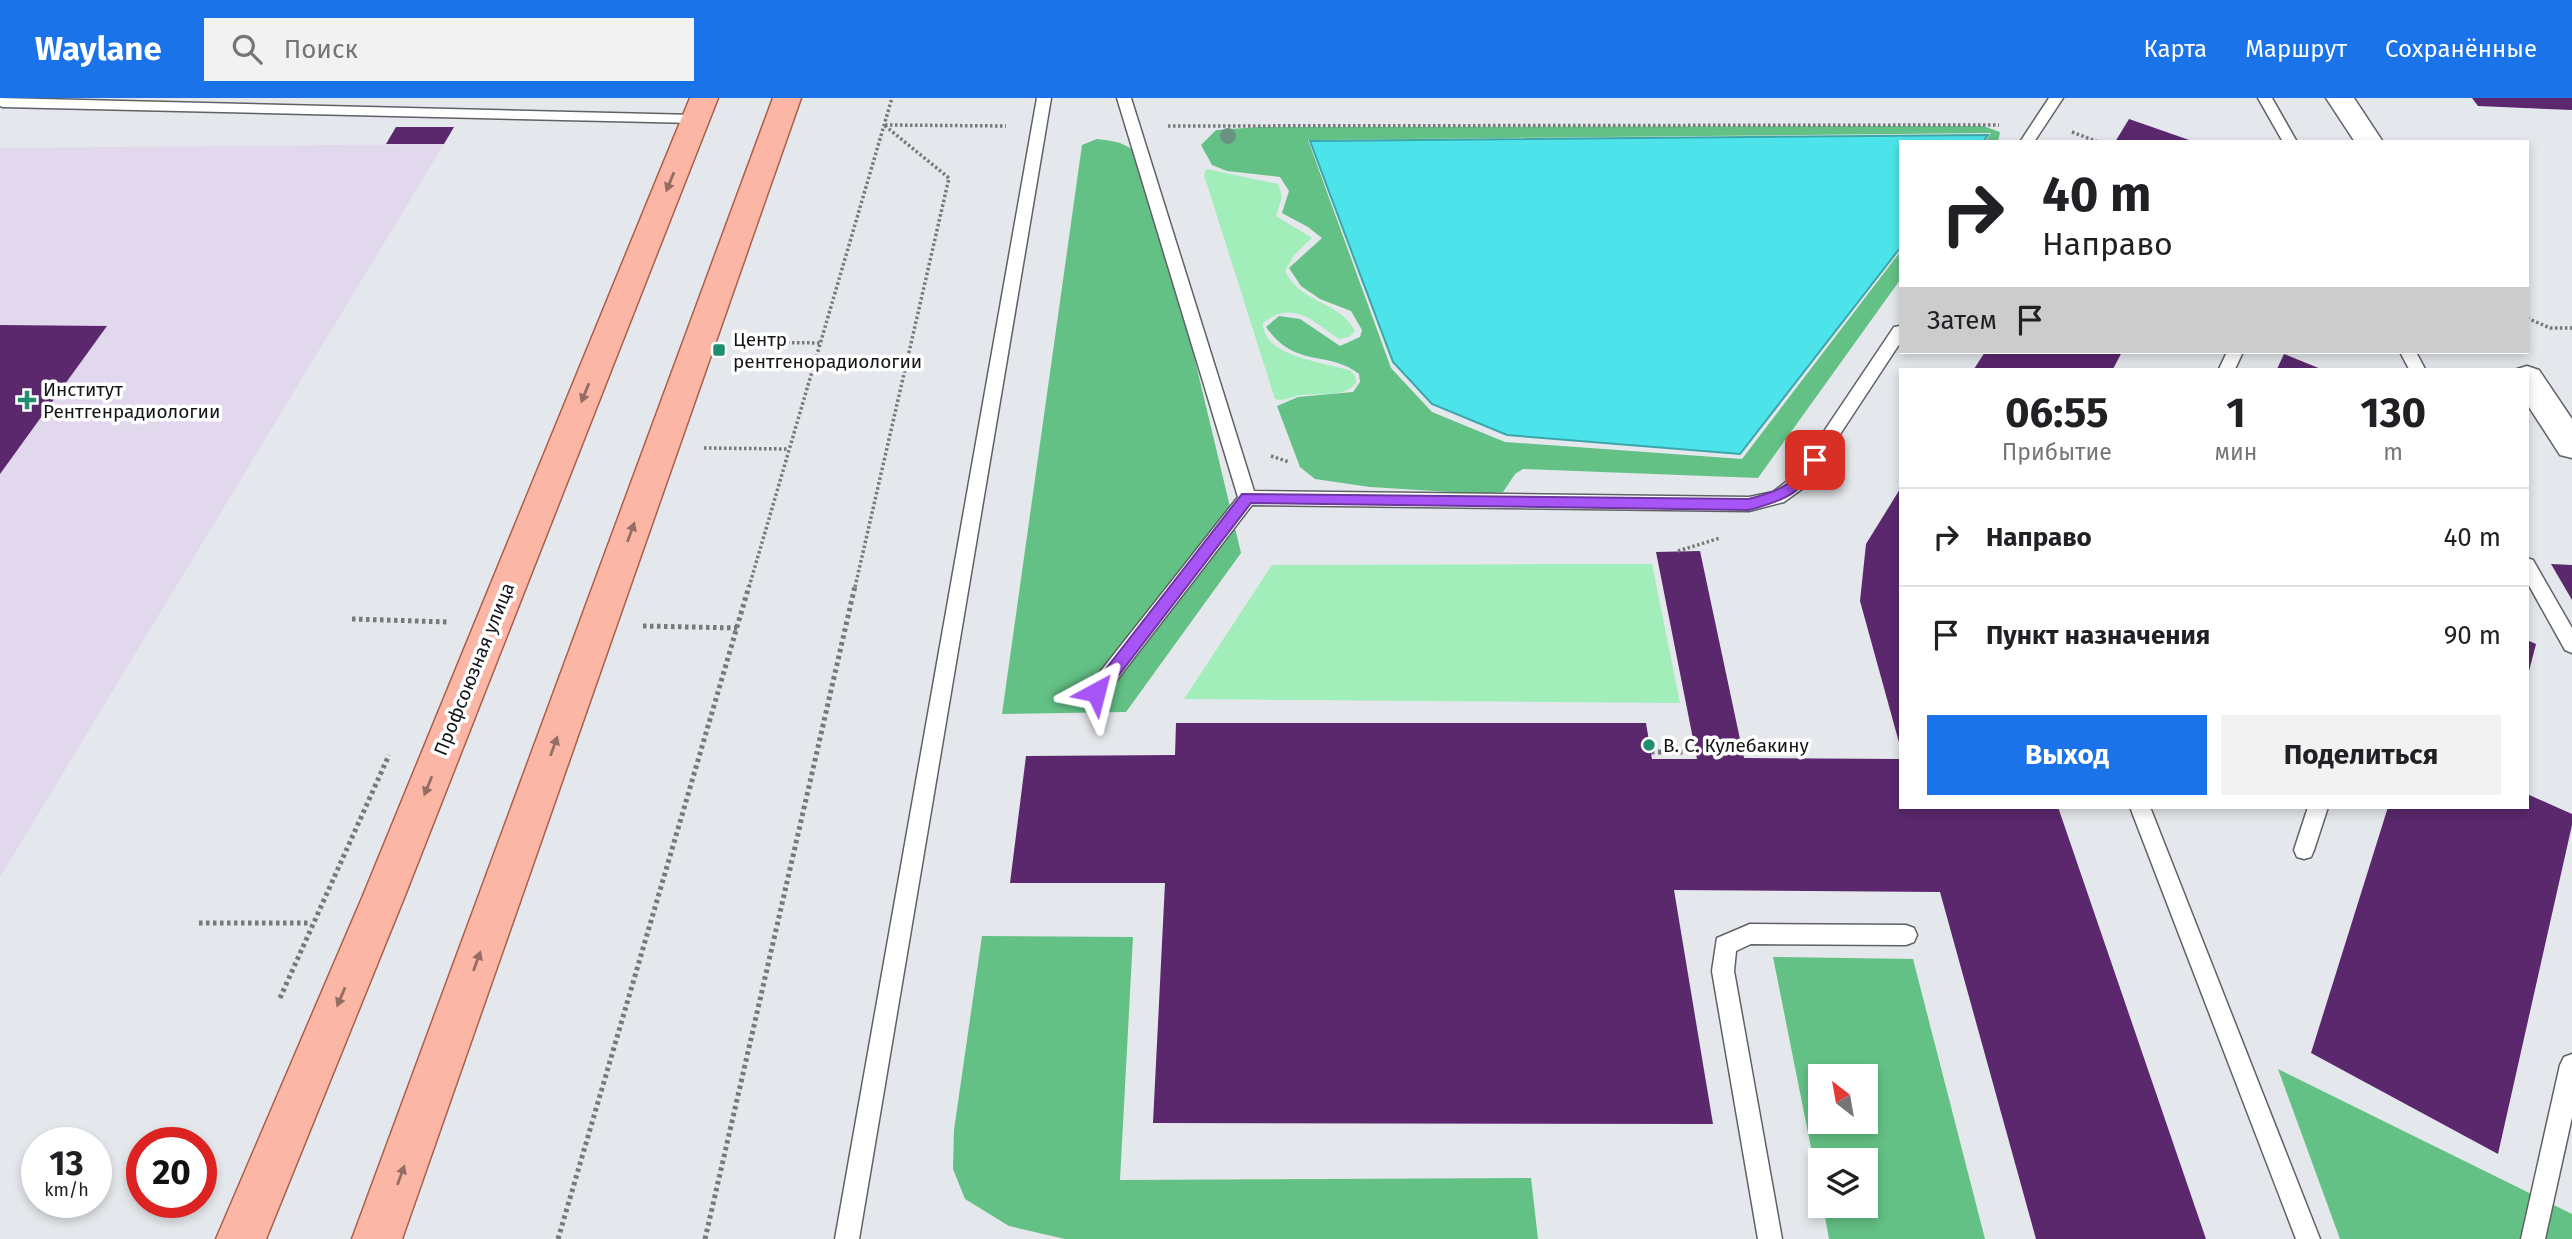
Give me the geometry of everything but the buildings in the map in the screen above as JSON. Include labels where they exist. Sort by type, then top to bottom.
[{"type":"main road","points":[[377,1239],[787,98]]},
{"type":"main road","name":"Профсоюзная улица","points":[[241,1239],[383,898],[700,108]]},
{"type":"street","points":[[2339,98],[2368,140]]},
{"type":"street","points":[[2529,381],[2572,446]]},
{"type":"lane","points":[[847,1239],[1044,98]]},
{"type":"lane","points":[[1124,98],[1247,498]]},
{"type":"lane","points":[[2027,140],[2056,98]]},
{"type":"lane","points":[[2265,98],[2289,140]]},
{"type":"lane","points":[[3,102],[700,108]]},
{"type":"lane","points":[[1247,498],[1759,502],[1778,497],[1800,481],[1899,332]]},
{"type":"lane","points":[[1096,692],[1247,498]]},
{"type":"lane","points":[[2529,569],[2572,645]]},
{"type":"lane","points":[[2141,809],[2308,1239]]},
{"type":"lane","points":[[2304,850],[2317,809]]},
{"type":"lane","points":[[1770,1239],[1723,971],[1725,945],[1750,934],[1906,935]]},
{"type":"lane","points":[[2533,1239],[2572,1065]]},
{"type":"path","points":[[558,1239],[892,98]]},
{"type":"path","points":[[884,125],[1013,126]]},
{"type":"path","points":[[705,1239],[949,178],[884,125]]},
{"type":"path","points":[[1159,126],[2038,125]]},
{"type":"path","points":[[2529,319],[2550,328],[2572,328]]},
{"type":"path","points":[[700,448],[789,449]]},
{"type":"path","points":[[1268,454],[1283,462],[1296,463]]},
{"type":"path","points":[[352,619],[451,622],[445,634]]},
{"type":"path","points":[[280,998],[311,923],[393,747]]},
{"type":"path","points":[[1651,752],[1695,752]]},
{"type":"path","points":[[200,923],[311,923]]},
{"type":"shaded area","points":[[444,144],[0,877],[0,148]]},
{"type":"green space","points":[[1983,126],[2000,132],[1998,140],[1986,140],[1991,133],[1308,140],[1391,368],[1432,412],[1505,442],[1742,459],[1899,253],[1899,281],[1758,478],[1523,469],[1515,474],[1503,492],[1484,494],[1370,487],[1315,479],[1300,467],[1277,406],[1298,397],[1353,392],[1360,382],[1359,374],[1335,362],[1289,349],[1266,327],[1279,316],[1300,319],[1340,346],[1360,337],[1362,330],[1351,311],[1320,299],[1301,286],[1289,268],[1322,238],[1282,213],[1289,191],[1280,177],[1227,171],[1212,165],[1201,145],[1216,130],[1259,127]]},
{"type":"green space","points":[[1097,139],[1109,140],[1132,150],[1152,180],[1241,553],[1126,712],[1002,714],[1082,145]]},
{"type":"green space","points":[[1206,169],[1278,184],[1282,197],[1276,216],[1312,238],[1294,255],[1285,271],[1301,290],[1340,313],[1355,331],[1349,337],[1339,339],[1302,315],[1284,313],[1263,323],[1266,335],[1273,344],[1298,357],[1351,371],[1356,383],[1351,388],[1338,393],[1275,399],[1204,175]]},
{"type":"green space","points":[[1652,564],[1680,703],[1184,699],[1272,565]]},
{"type":"green space","points":[[982,936],[1133,937],[1120,1180],[1531,1178],[1538,1239],[1065,1239],[1009,1226],[965,1199],[953,1169],[954,1130]]},
{"type":"green space","points":[[1773,957],[1913,959],[1985,1239],[1829,1239],[1825,1218],[1878,1218],[1878,1148],[1811,1148],[1808,1134],[1878,1134],[1878,1064],[1808,1064],[1808,1133]]},
{"type":"green space","points":[[2278,1069],[2572,1214],[2572,1239],[2340,1239]]},
{"type":"water","points":[[1988,135],[1984,140],[1899,140],[1899,249],[1740,454],[1507,435],[1432,404],[1393,362],[1310,141]]},
{"type":"place","name":"Центр рентгенорадиологии","points":[[719,350]]},
{"type":"place","name":"Институт Рентгенрадиологии","points":[[27,400]]},
{"type":"place","name":"В. С. Кулебакину","points":[[1649,745]]},
{"type":"route","points":[[1096,692],[1247,498],[1749,504],[1778,497],[1800,481],[1815,460]]}]
